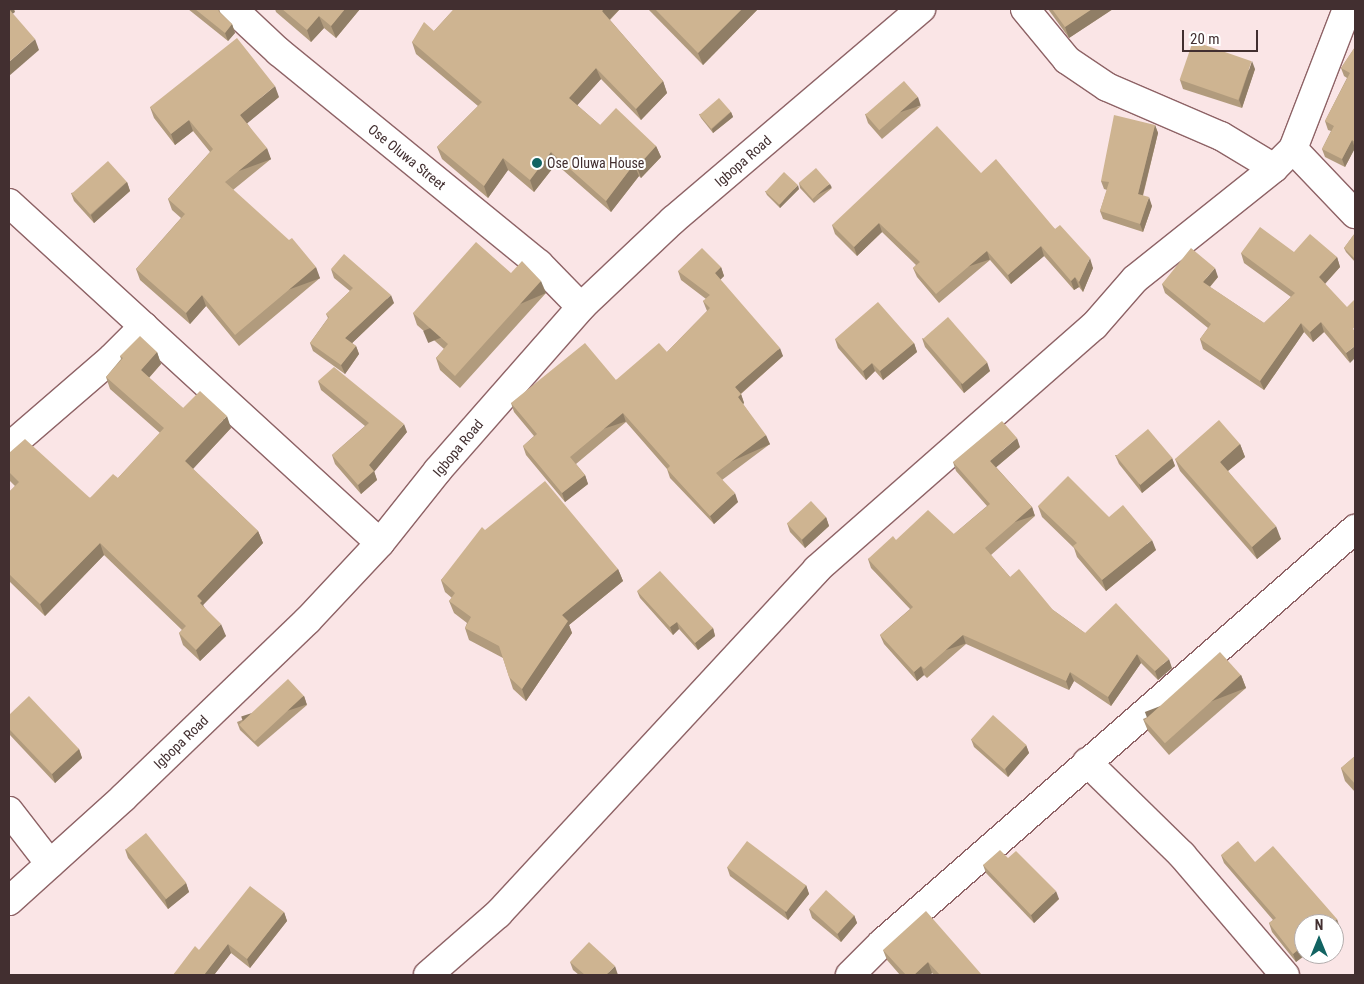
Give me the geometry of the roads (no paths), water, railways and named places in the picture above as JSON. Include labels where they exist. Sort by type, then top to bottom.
[{"type":"street","name":"Ose Oluwa Street","points":[[233,9],[286,58],[539,264],[580,307]]},
{"type":"street","name":"Igbopa Road","points":[[9,901],[307,621],[380,543],[438,470],[580,307],[672,220],[921,9]]},
{"type":"street","points":[[1025,9],[1067,60],[1107,87],[1221,136],[1274,168]]},
{"type":"street","points":[[428,975],[498,914],[817,568],[1094,326],[1135,279],[1274,168],[1293,149],[1347,9]]},
{"type":"street","points":[[1293,149],[1355,214]]},
{"type":"street","points":[[9,204],[380,543]]},
{"type":"street","points":[[9,447],[112,358],[144,326]]},
{"type":"street","points":[[850,975],[882,943],[1355,528]]},
{"type":"street","points":[[1087,762],[1182,854],[1285,975]]},
{"type":"street","points":[[9,811],[50,864]]},
{"type":"place","name":"Ose Oluwa House","points":[[537,163]]}]
